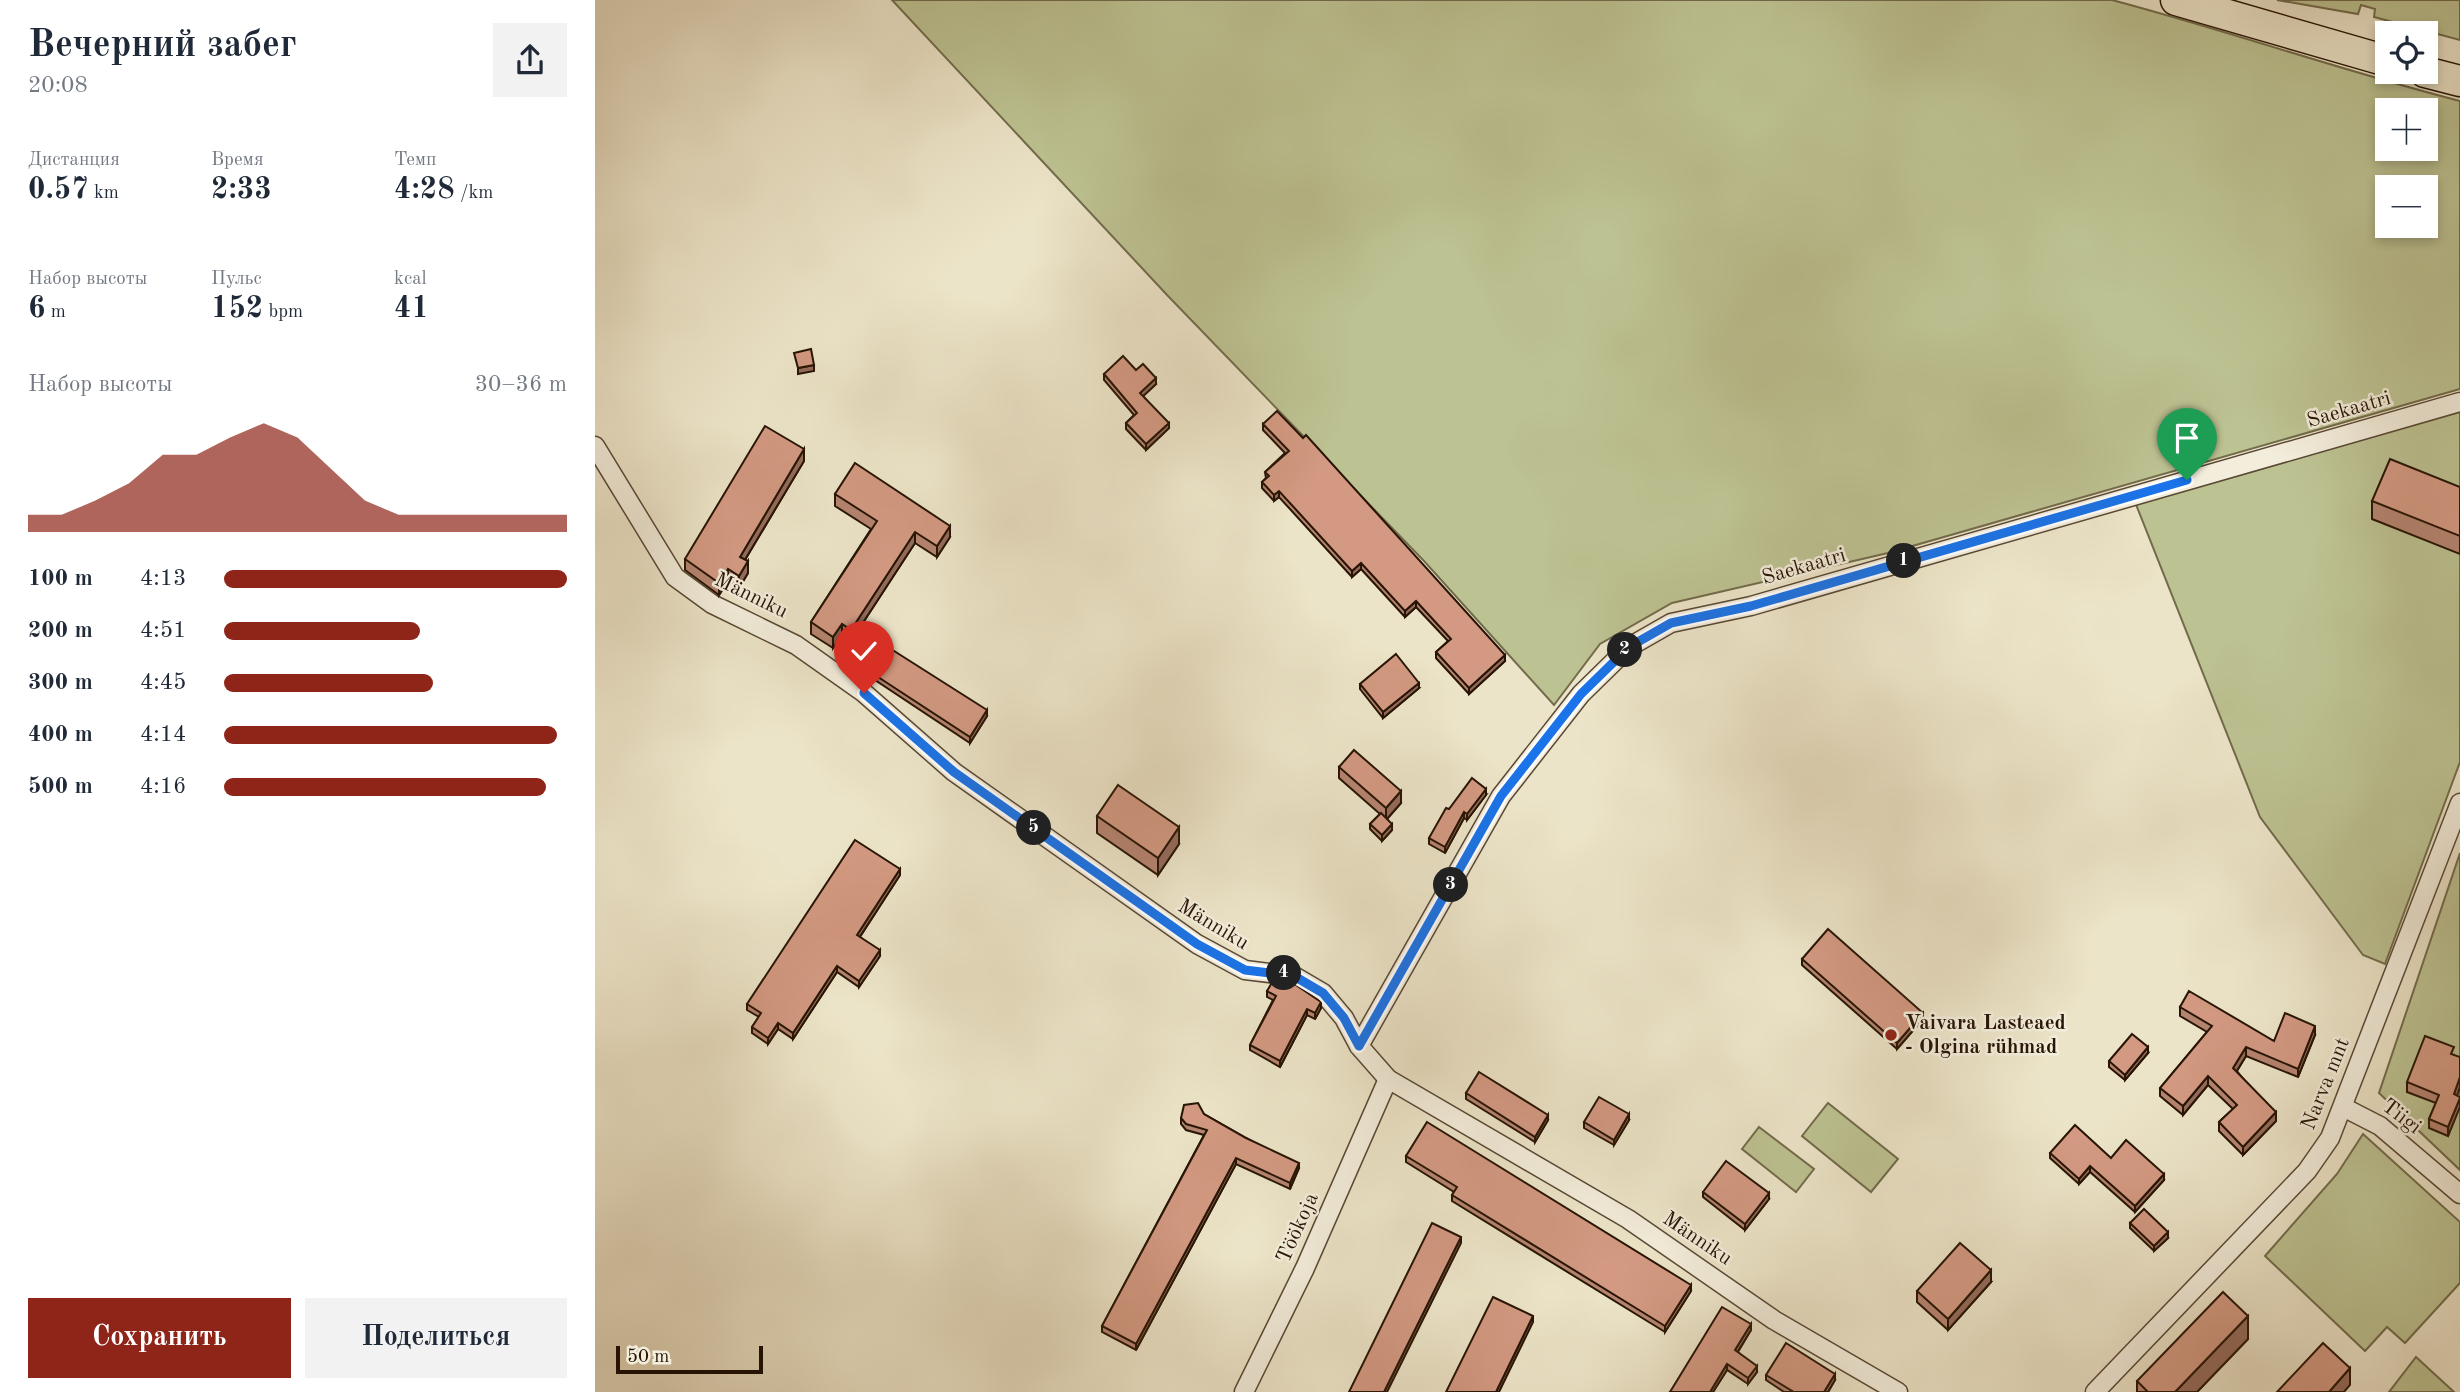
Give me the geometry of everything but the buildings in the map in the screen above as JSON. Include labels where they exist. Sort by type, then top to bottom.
[{"type":"highway","points":[[2176,0],[2375,58]]},
{"type":"highway","points":[[2195,0],[2375,42]]},
{"type":"highway","points":[[2438,57],[2460,63]]},
{"type":"highway","points":[[2438,75],[2460,81]]},
{"type":"street","points":[[2438,80],[2460,89]]},
{"type":"street","name":"Saekaatri","points":[[1359,1046],[1501,796],[1581,694],[1629,647],[1671,623],[1751,606],[2460,402]]},
{"type":"street","name":"Männiku","points":[[595,446],[675,577],[686,589],[776,633],[804,650],[864,693],[954,772],[1197,944],[1245,970],[1294,976],[1323,993],[1344,1018],[1359,1046],[1388,1079],[1628,1219],[1774,1320],[1898,1392]]},
{"type":"street","name":"Narva mnt","points":[[2095,1392],[2307,1171],[2330,1139],[2460,803]]},
{"type":"street","name":"Töökoja","points":[[1244,1392],[1305,1268],[1388,1079]]},
{"type":"street","name":"Tiigi","points":[[2343,1107],[2380,1126],[2460,1194]]},
{"type":"green space","points":[[892,0],[2112,0],[2375,78],[2375,84],[2398,84],[2460,101],[2460,389],[1888,553],[1672,603],[1600,644],[1554,705],[1424,561],[1168,296]]},
{"type":"green space","points":[[2277,0],[2460,0],[2460,40],[2438,34],[2438,21],[2389,21],[2374,17],[2375,9],[2361,5],[2358,14]]},
{"type":"green space","points":[[2460,410],[2460,762],[2385,964],[2363,955],[2260,817],[2135,502]]},
{"type":"green space","points":[[2460,853],[2460,1170],[2379,1093]]},
{"type":"green space","points":[[1828,1103],[1898,1159],[1871,1192],[1802,1136]]},
{"type":"green space","points":[[1759,1127],[1814,1169],[1796,1192],[1742,1149]]},
{"type":"green space","points":[[2363,1134],[2460,1222],[2460,1283],[2405,1343],[2387,1327],[2365,1351],[2265,1256],[2337,1174]]},
{"type":"green space","points":[[2416,1357],[2454,1392],[2389,1392]]},
{"type":"place","name":"Vaivara Lasteaed - Olgina rühmad","points":[[1891,1035]]},
{"type":"route","points":[[864,693],[954,772],[1179,933],[1227,963],[1245,970],[1294,976],[1323,993],[1344,1018],[1359,1046],[1501,796],[1581,694],[1629,647],[1671,623],[1751,606],[2187,480]]}]
